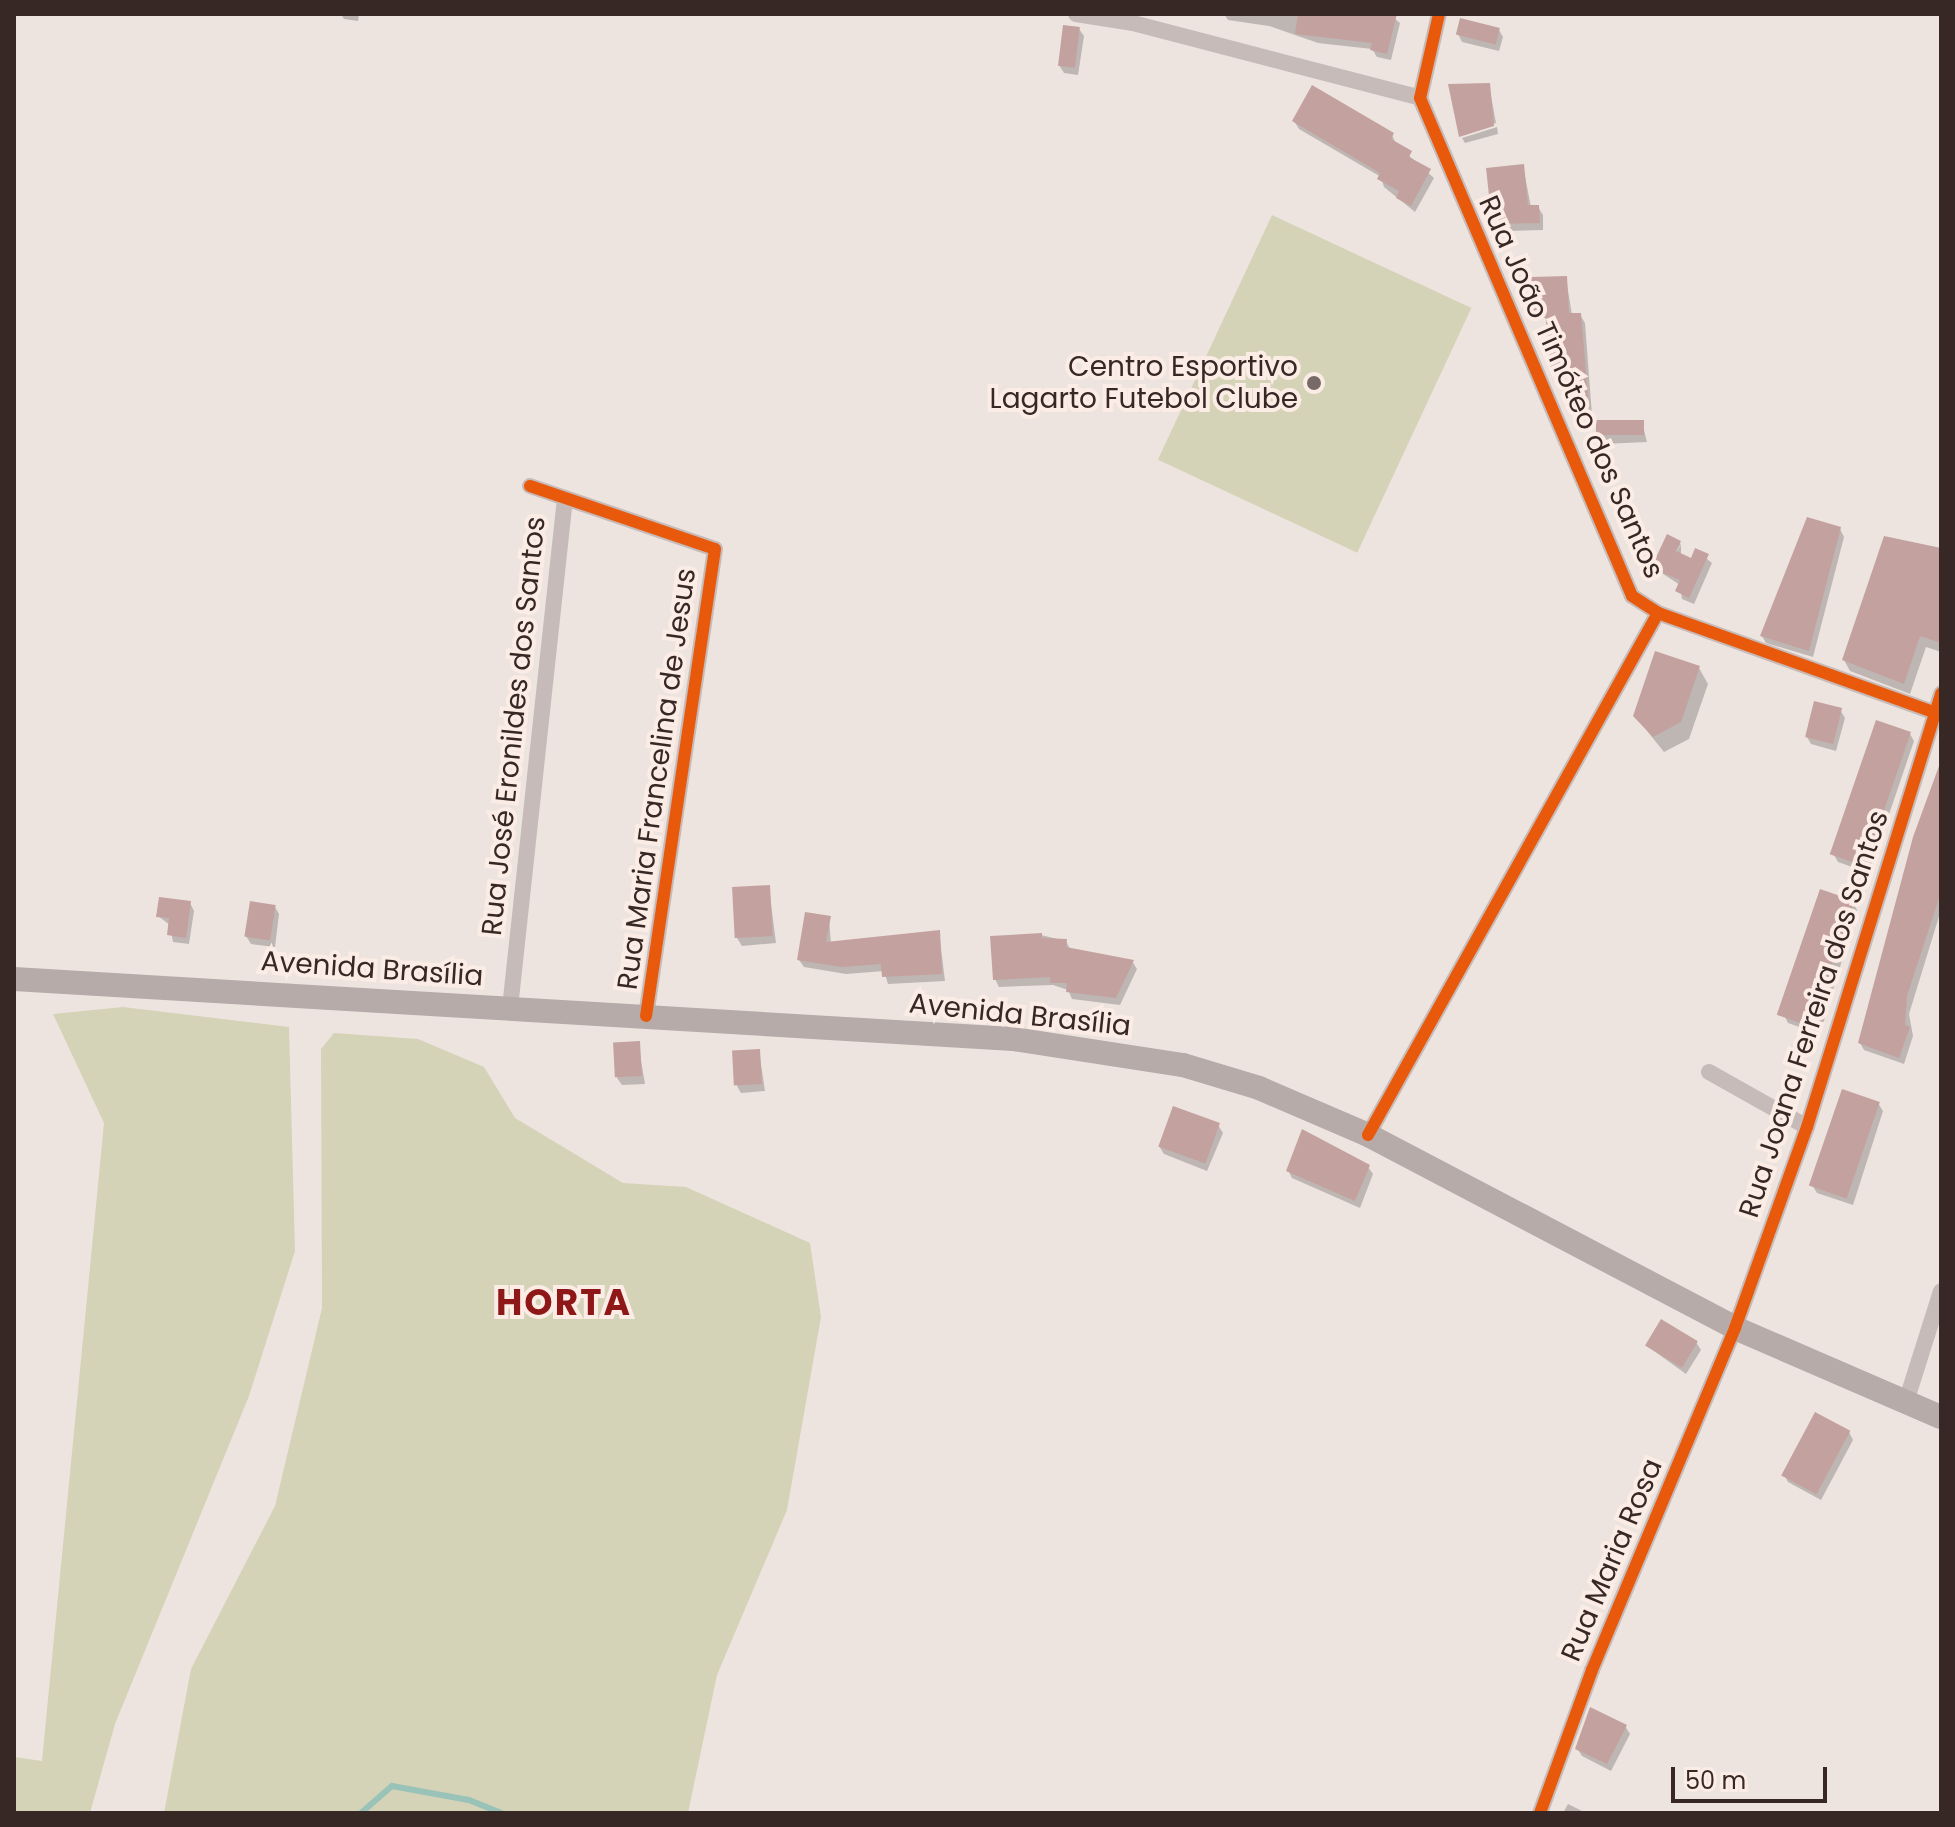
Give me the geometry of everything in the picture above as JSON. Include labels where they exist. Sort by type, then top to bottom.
[{"type":"main road","name":"Avenida Brasília","points":[[14,979],[1013,1039],[1183,1065],[1259,1088],[1368,1135],[1735,1328],[1941,1417]]},
{"type":"street","points":[[1076,14],[1133,23],[1420,98],[1439,14]]},
{"type":"street","name":"Rua João Timóteo dos Santos","points":[[1368,1135],[1658,613],[1632,596],[1617,566],[1420,98]]},
{"type":"street","points":[[530,486],[565,498]]},
{"type":"street","name":"Rua Maria Francelina de Jesus","points":[[565,498],[715,549],[646,1016]]},
{"type":"street","name":"Rua José Eronildes dos Santos","points":[[510,1008],[565,498]]},
{"type":"street","points":[[1658,613],[1937,714]]},
{"type":"street","name":"Rua Joana Ferreira dos Santos","points":[[1735,1328],[1807,1127],[1941,693]]},
{"type":"street","points":[[1709,1072],[1807,1127]]},
{"type":"street","points":[[1906,1402],[1941,1291]]},
{"type":"street","name":"Rua Maria Rosa","points":[[1540,1813],[1592,1670],[1735,1328]]},
{"type":"shaded area","name":"Centro Esportivo Lagarto Futebol Clube","points":[[1272,215],[1471,308],[1357,553],[1158,460]]},
{"type":"shaded area","points":[[123,1007],[289,1027],[295,1251],[249,1396],[115,1724],[90,1813],[14,1813],[14,1757],[42,1761],[104,1123],[53,1014]]},
{"type":"shaded area","points":[[334,1033],[418,1039],[484,1067],[515,1118],[623,1183],[686,1187],[810,1243],[821,1317],[787,1510],[717,1675],[688,1813],[164,1813],[191,1669],[275,1506],[322,1308],[321,1049]]},
{"type":"building","points":[[1298,14],[1397,14],[1387,54],[1370,50],[1372,43],[1295,34]]},
{"type":"building","points":[[1460,18],[1500,28],[1496,44],[1456,34]]},
{"type":"building","points":[[1063,25],[1080,27],[1075,68],[1058,66]]},
{"type":"building","points":[[1490,83],[1494,126],[1459,137],[1448,84]]},
{"type":"building","points":[[1312,85],[1394,133],[1391,139],[1412,151],[1409,157],[1431,169],[1411,206],[1396,198],[1399,191],[1377,179],[1380,173],[1292,121]]},
{"type":"building","points":[[1524,164],[1528,205],[1539,205],[1540,223],[1499,224],[1498,204],[1490,205],[1486,168]]},
{"type":"building","points":[[1567,276],[1569,313],[1581,313],[1589,408],[1572,408],[1571,370],[1551,371],[1545,311],[1531,311],[1531,277]]},
{"type":"building","points":[[1596,420],[1644,420],[1644,435],[1596,435]]},
{"type":"building","points":[[1807,517],[1841,527],[1809,651],[1760,636]]},
{"type":"building","points":[[1667,534],[1681,541],[1676,551],[1691,558],[1695,548],[1709,554],[1689,598],[1675,591],[1680,580],[1651,568]]},
{"type":"building","points":[[1884,536],[1941,548],[1941,643],[1920,636],[1904,684],[1842,660]]},
{"type":"building","points":[[1655,651],[1700,666],[1681,722],[1653,737],[1633,716]]},
{"type":"building","points":[[1814,701],[1842,708],[1833,744],[1805,737]]},
{"type":"building","points":[[1876,720],[1911,732],[1865,866],[1830,854]]},
{"type":"building","points":[[1939,766],[1941,892],[1907,996],[1905,1025],[1910,1027],[1899,1058],[1858,1043],[1913,837]]},
{"type":"building","points":[[770,885],[773,936],[735,938],[732,887]]},
{"type":"building","points":[[1820,889],[1854,901],[1811,1026],[1777,1015]]},
{"type":"building","points":[[159,897],[191,901],[186,938],[167,935],[169,918],[156,917]]},
{"type":"building","points":[[250,901],[276,905],[270,941],[244,937]]},
{"type":"building","points":[[805,912],[831,916],[826,942],[940,930],[942,974],[882,977],[881,964],[841,967],[797,960]]},
{"type":"building","points":[[1042,933],[1042,938],[1067,939],[1066,947],[1134,960],[1116,998],[1066,992],[1067,983],[1050,983],[1050,977],[993,980],[990,936]]},
{"type":"building","points":[[640,1041],[642,1076],[615,1077],[613,1042]]},
{"type":"building","points":[[760,1049],[762,1084],[734,1085],[732,1050]]},
{"type":"building","points":[[1842,1089],[1880,1102],[1847,1198],[1809,1185]]},
{"type":"building","points":[[1173,1106],[1220,1123],[1205,1164],[1158,1146]]},
{"type":"building","points":[[1302,1129],[1370,1165],[1355,1201],[1286,1171]]},
{"type":"building","points":[[1661,1319],[1698,1341],[1682,1368],[1645,1346]]},
{"type":"building","points":[[1815,1412],[1850,1431],[1817,1494],[1781,1476]]},
{"type":"building","points":[[1590,1707],[1627,1725],[1607,1764],[1575,1749]]},
{"type":"waterway","points":[[361,1813],[392,1786],[469,1800],[501,1813]]},
{"type":"cycle path","points":[[1439,14],[1420,98],[1632,596],[1658,613],[1941,715]]},
{"type":"cycle path","points":[[530,486],[715,549],[646,1016]]},
{"type":"cycle path","points":[[1368,1135],[1658,613]]},
{"type":"cycle path","points":[[1540,1813],[1592,1670],[1735,1328],[1807,1127],[1941,693]]},
{"type":"place","name":"Centro Esportivo Lagarto Futebol Clube","points":[[1314,383]]},
{"type":"district","name":"HORTA","points":[[564,1303]]}]
